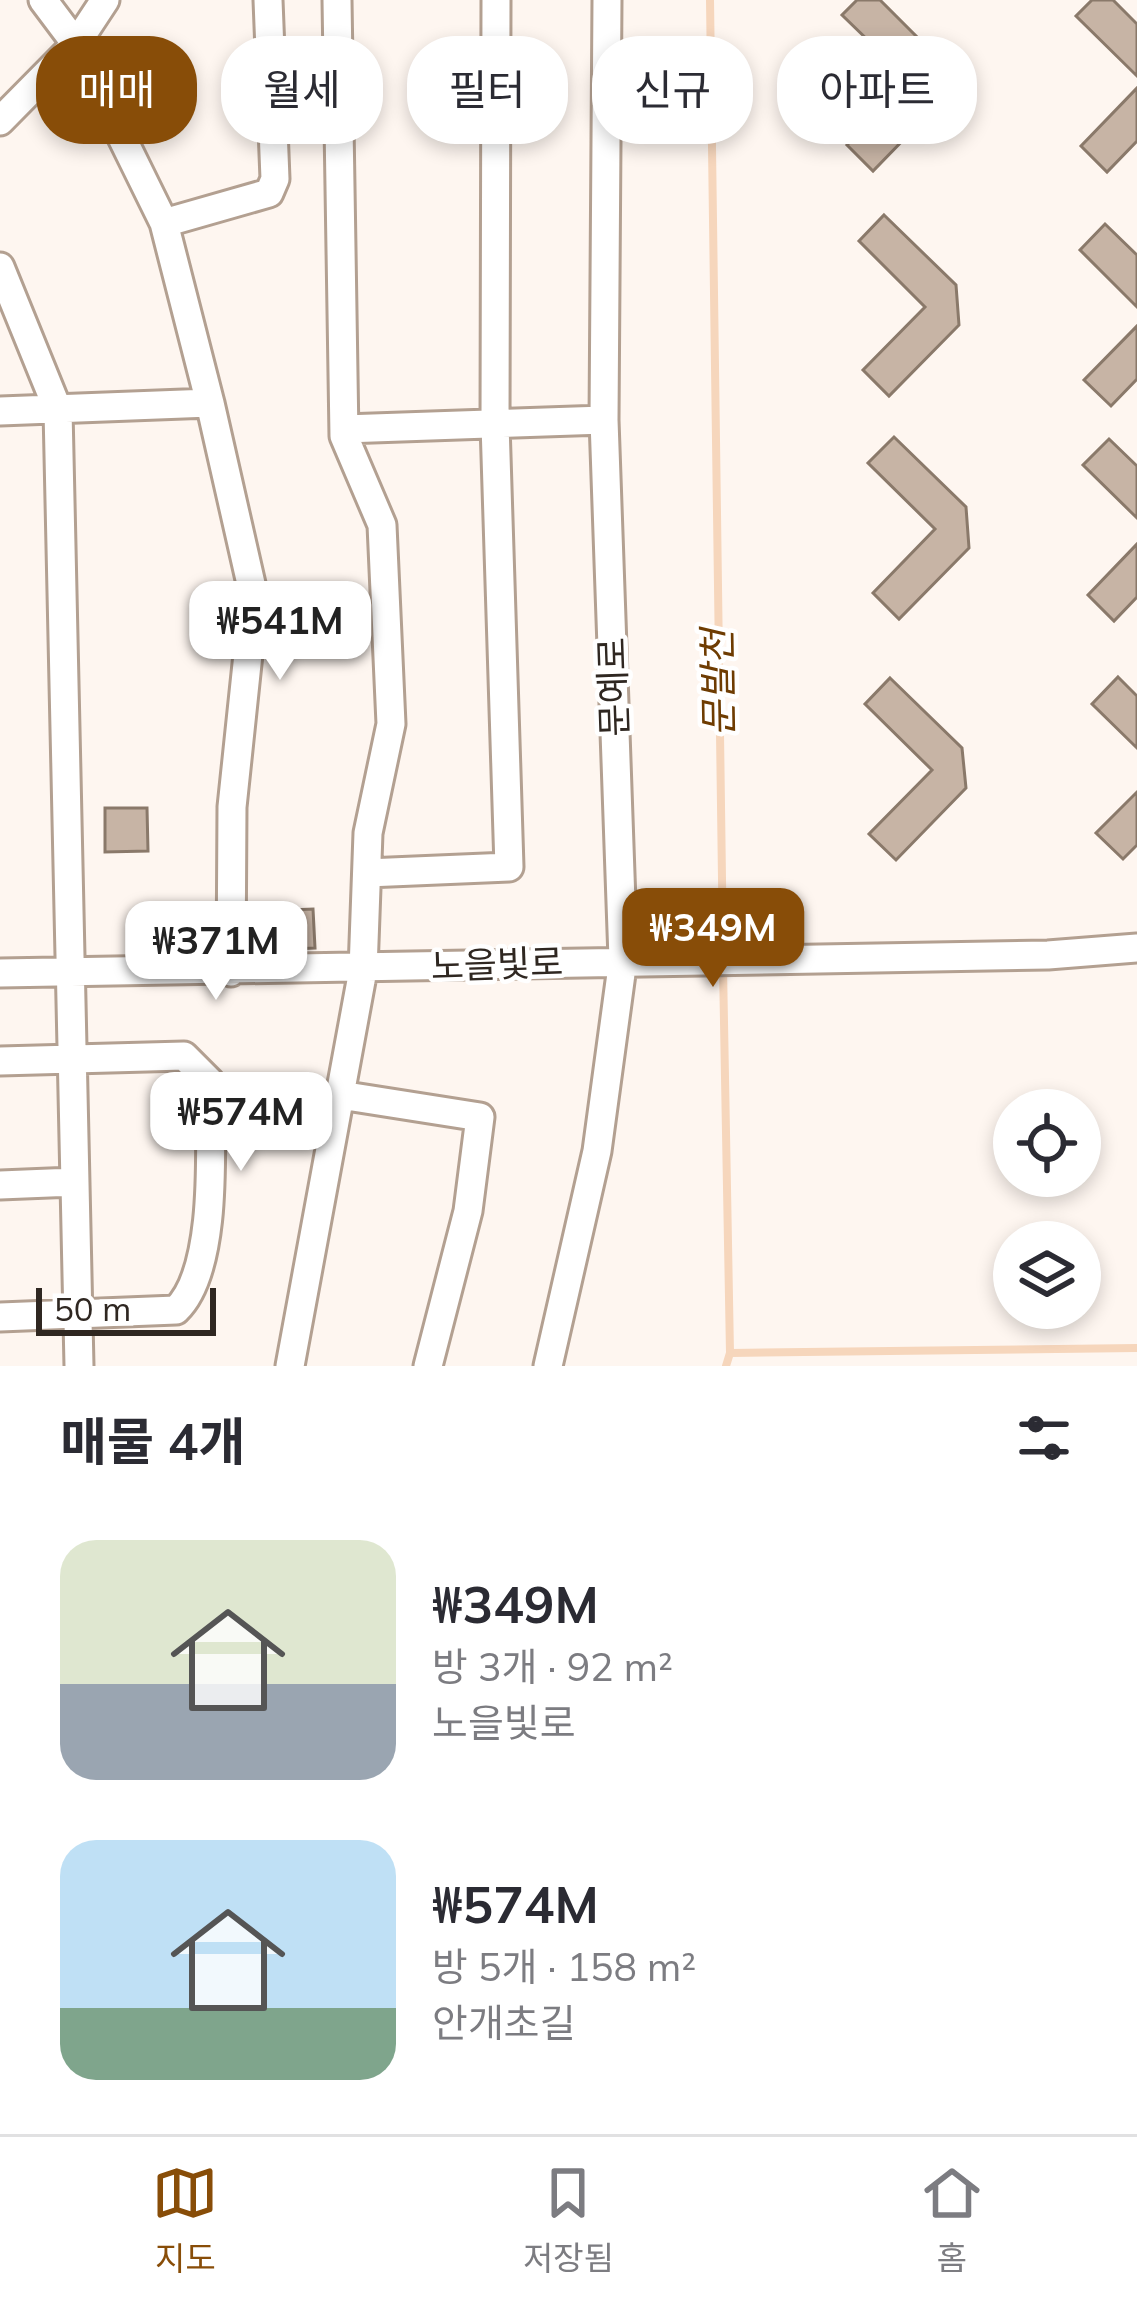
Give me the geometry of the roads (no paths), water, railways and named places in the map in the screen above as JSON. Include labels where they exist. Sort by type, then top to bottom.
[{"type":"street","points":[[43,0],[70,36]]},
{"type":"street","points":[[81,36],[105,0]]},
{"type":"street","points":[[164,223],[269,193],[275,179],[268,0]]},
{"type":"street","points":[[290,1366],[363,970],[368,833],[391,724],[384,544],[375,506],[350,460],[344,429],[337,0]]},
{"type":"street","points":[[368,873],[509,867],[495,424],[496,0]]},
{"type":"street","name":"문예로","points":[[548,1366],[597,1151],[622,959],[604,420],[607,0]]},
{"type":"street","points":[[0,121],[36,85]]},
{"type":"street","points":[[125,144],[164,223],[254,597],[232,808],[231,972]]},
{"type":"street","points":[[0,266],[58,410],[79,1366]]},
{"type":"street","points":[[0,411],[210,403]]},
{"type":"street","points":[[344,429],[604,420]]},
{"type":"street","name":"노을빛로","points":[[0,973],[1048,955],[1137,948]]},
{"type":"street","points":[[0,1061],[184,1057],[211,1082],[209,1197],[193,1294],[176,1310],[0,1317]]},
{"type":"street","points":[[340,1095],[480,1117],[468,1211],[428,1366]]},
{"type":"street","points":[[0,1184],[74,1182]]},
{"type":"waterway","name":"문발천","points":[[710,0],[723,952]]},
{"type":"waterway","name":"문발천","points":[[723,967],[730,1353],[726,1366]]},
{"type":"waterway","points":[[731,1353],[1137,1348]]}]
